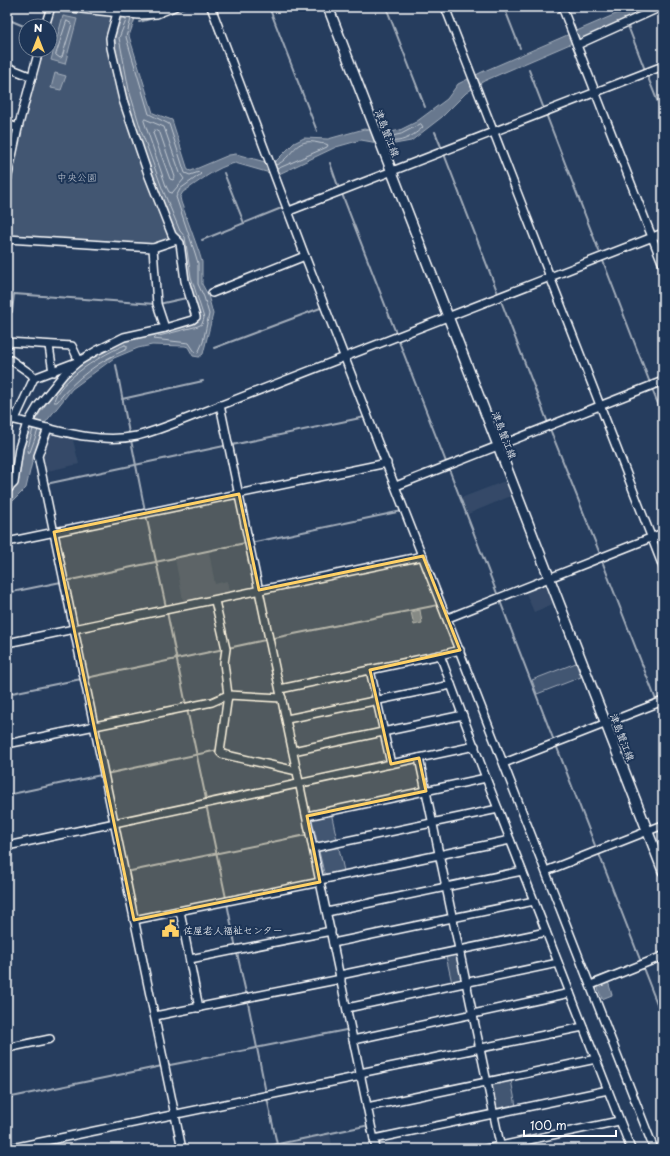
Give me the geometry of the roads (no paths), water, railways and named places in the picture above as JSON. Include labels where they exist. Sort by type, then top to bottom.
[{"type":"main road","name":"津島蟹江線","points":[[328,7],[663,871]]},
{"type":"street","points":[[48,18],[51,7]]},
{"type":"street","points":[[62,7],[139,15],[157,14],[174,7]]},
{"type":"street","points":[[211,7],[385,463],[396,486],[421,557],[448,618],[458,651],[504,763],[654,1149]]},
{"type":"street","points":[[445,7],[663,567]]},
{"type":"street","points":[[562,7],[663,265]]},
{"type":"street","points":[[577,44],[661,7]]},
{"type":"street","points":[[7,429],[11,418],[34,378],[79,362],[124,337],[165,328],[192,320],[196,317],[185,281],[180,243],[172,235],[148,174],[123,100],[110,38],[120,13]]},
{"type":"street","points":[[7,180],[18,128],[37,58]]},
{"type":"street","points":[[289,211],[663,66]]},
{"type":"street","points":[[7,67],[32,77]]},
{"type":"street","points":[[7,124],[18,128]]},
{"type":"street","points":[[11,418],[97,437],[136,436],[220,405],[663,233]]},
{"type":"street","points":[[7,239],[153,248],[177,240]]},
{"type":"street","points":[[153,248],[157,304],[165,328]]},
{"type":"street","points":[[212,293],[306,256]]},
{"type":"street","points":[[7,342],[49,346],[72,346],[79,362]]},
{"type":"street","points":[[49,346],[53,372]]},
{"type":"street","points":[[7,360],[11,360],[31,374],[34,378]]},
{"type":"street","points":[[7,490],[14,483],[19,448],[38,406],[64,374],[79,362]]},
{"type":"street","points":[[396,486],[663,381]]},
{"type":"street","points":[[220,405],[376,1149]]},
{"type":"street","points":[[47,427],[38,456],[113,824],[155,1016],[182,1149]]},
{"type":"street","points":[[7,542],[385,463]]},
{"type":"street","points":[[448,618],[663,534]]},
{"type":"street","points":[[7,643],[421,557]]},
{"type":"street","points":[[215,600],[226,649],[224,663],[228,695],[220,752],[222,754],[297,771]]},
{"type":"street","points":[[280,689],[458,651]]},
{"type":"street","points":[[440,655],[486,778],[631,1149]]},
{"type":"street","points":[[370,670],[391,764]]},
{"type":"street","points":[[287,719],[451,685]]},
{"type":"street","points":[[7,744],[212,702],[228,695],[282,698]]},
{"type":"street","points":[[504,763],[663,701]]},
{"type":"street","points":[[293,750],[463,715]]},
{"type":"street","points":[[7,846],[252,795],[300,783],[475,746]]},
{"type":"street","points":[[419,758],[501,1148]]},
{"type":"street","points":[[307,816],[486,778]]},
{"type":"street","points":[[313,848],[498,809]]},
{"type":"street","points":[[546,871],[663,825]]},
{"type":"street","points":[[134,920],[510,840]]},
{"type":"street","points":[[327,912],[522,871]]},
{"type":"street","points":[[333,943],[534,901]]},
{"type":"street","points":[[180,911],[199,1008]]},
{"type":"street","points":[[190,959],[331,930]]},
{"type":"street","points":[[155,1016],[199,1008],[546,932]]},
{"type":"street","points":[[591,985],[663,956]]},
{"type":"street","points":[[347,1008],[558,963]]},
{"type":"street","points":[[353,1040],[570,994]]},
{"type":"street","points":[[7,1149],[583,1027]]},
{"type":"street","points":[[7,1048],[50,1039]]},
{"type":"street","points":[[368,1107],[596,1059]]},
{"type":"street","points":[[374,1139],[608,1090]]},
{"type":"street","points":[[486,1149],[501,1148],[620,1121]]},
{"type":"water","points":[[125,7],[139,7],[129,36],[153,113],[172,120],[188,170],[191,171],[229,155],[236,154],[265,162],[276,161],[294,143],[304,138],[328,139],[364,129],[387,133],[400,130],[416,122],[447,99],[458,84],[482,72],[632,7],[656,7],[484,81],[466,93],[442,117],[411,141],[389,145],[361,140],[336,147],[279,174],[270,173],[235,163],[214,171],[183,192],[180,197],[181,202],[202,262],[202,284],[208,295],[213,314],[203,354],[199,357],[193,356],[188,347],[185,346],[152,345],[138,348],[114,358],[72,389],[45,423],[33,458],[26,488],[7,507],[7,495],[19,480],[20,459],[30,427],[63,380],[74,370],[119,343],[136,337],[196,323],[200,319],[187,278],[181,238],[176,234],[138,135],[125,91],[115,48],[115,37]]},
{"type":"water","points":[[63,16],[77,19],[65,64],[51,60],[52,58],[58,58],[58,34]]},
{"type":"water","points":[[55,73],[66,76],[61,90],[51,88]]},
{"type":"water","points":[[420,610],[422,623],[414,625],[411,612]]},
{"type":"water","points":[[608,981],[612,995],[602,999],[597,986]]},
{"type":"waterway","points":[[169,13],[185,7]]},
{"type":"waterway","points":[[207,7],[219,39]]},
{"type":"waterway","points":[[269,7],[317,131]]},
{"type":"waterway","points":[[386,7],[425,107]]},
{"type":"waterway","points":[[504,7],[520,48]]},
{"type":"waterway","points":[[139,22],[157,17]]},
{"type":"waterway","points":[[7,19],[18,24]]},
{"type":"waterway","points":[[628,26],[645,70]]},
{"type":"waterway","points":[[230,66],[238,88]]},
{"type":"waterway","points":[[529,70],[544,109]]},
{"type":"waterway","points":[[647,75],[663,115]]},
{"type":"waterway","points":[[546,114],[599,251]]},
{"type":"waterway","points":[[435,132],[442,149]]},
{"type":"waterway","points":[[444,154],[497,291]]},
{"type":"waterway","points":[[330,163],[339,189]]},
{"type":"waterway","points":[[224,173],[244,223]]},
{"type":"waterway","points":[[342,194],[396,333]]},
{"type":"waterway","points":[[202,240],[284,207]]},
{"type":"waterway","points":[[603,261],[650,383]]},
{"type":"waterway","points":[[7,312],[12,312],[14,294],[155,304]]},
{"type":"waterway","points":[[159,304],[186,298]]},
{"type":"waterway","points":[[501,301],[548,423]]},
{"type":"waterway","points":[[214,348],[323,307]]},
{"type":"waterway","points":[[398,339],[446,462]]},
{"type":"waterway","points":[[116,365],[129,433]]},
{"type":"waterway","points":[[122,399],[203,381]]},
{"type":"waterway","points":[[652,389],[663,416]]},
{"type":"waterway","points":[[232,445],[365,417]]},
{"type":"waterway","points":[[550,429],[600,554]]},
{"type":"waterway","points":[[131,440],[145,511]]},
{"type":"waterway","points":[[46,484],[224,446]]},
{"type":"waterway","points":[[449,469],[498,596]]},
{"type":"waterway","points":[[255,542],[402,511]]},
{"type":"waterway","points":[[146,515],[166,607]]},
{"type":"waterway","points":[[66,581],[245,543]]},
{"type":"waterway","points":[[602,561],[656,700]]},
{"type":"waterway","points":[[7,593],[61,582]]},
{"type":"waterway","points":[[500,601],[554,741]]},
{"type":"waterway","points":[[274,638],[438,605]]},
{"type":"waterway","points":[[167,612],[186,705]]},
{"type":"waterway","points":[[228,648],[265,640]]},
{"type":"waterway","points":[[86,678],[224,649]]},
{"type":"waterway","points":[[7,694],[81,679]]},
{"type":"waterway","points":[[659,706],[663,717]]},
{"type":"waterway","points":[[187,709],[206,799]]},
{"type":"waterway","points":[[556,745],[596,848]]},
{"type":"waterway","points":[[106,774],[218,750]]},
{"type":"waterway","points":[[7,795],[101,775]]},
{"type":"waterway","points":[[207,809],[226,898]]},
{"type":"waterway","points":[[131,871],[306,835]]},
{"type":"waterway","points":[[599,854],[641,962]]},
{"type":"waterway","points":[[227,903],[236,949]]},
{"type":"waterway","points":[[237,953],[246,993]]},
{"type":"waterway","points":[[594,979],[632,965]]},
{"type":"waterway","points":[[643,968],[663,1019]]},
{"type":"waterway","points":[[248,1003],[266,1093]]},
{"type":"waterway","points":[[170,1065],[346,1030]]},
{"type":"waterway","points":[[7,1098],[162,1066]]},
{"type":"waterway","points":[[267,1098],[278,1149]]},
{"type":"waterway","points":[[254,1149],[365,1126]]},
{"type":"place","name":"佐屋老人福祉センター","points":[[170,929]]},
{"type":"park label","name":"中央公園","points":[[77,176]]}]
